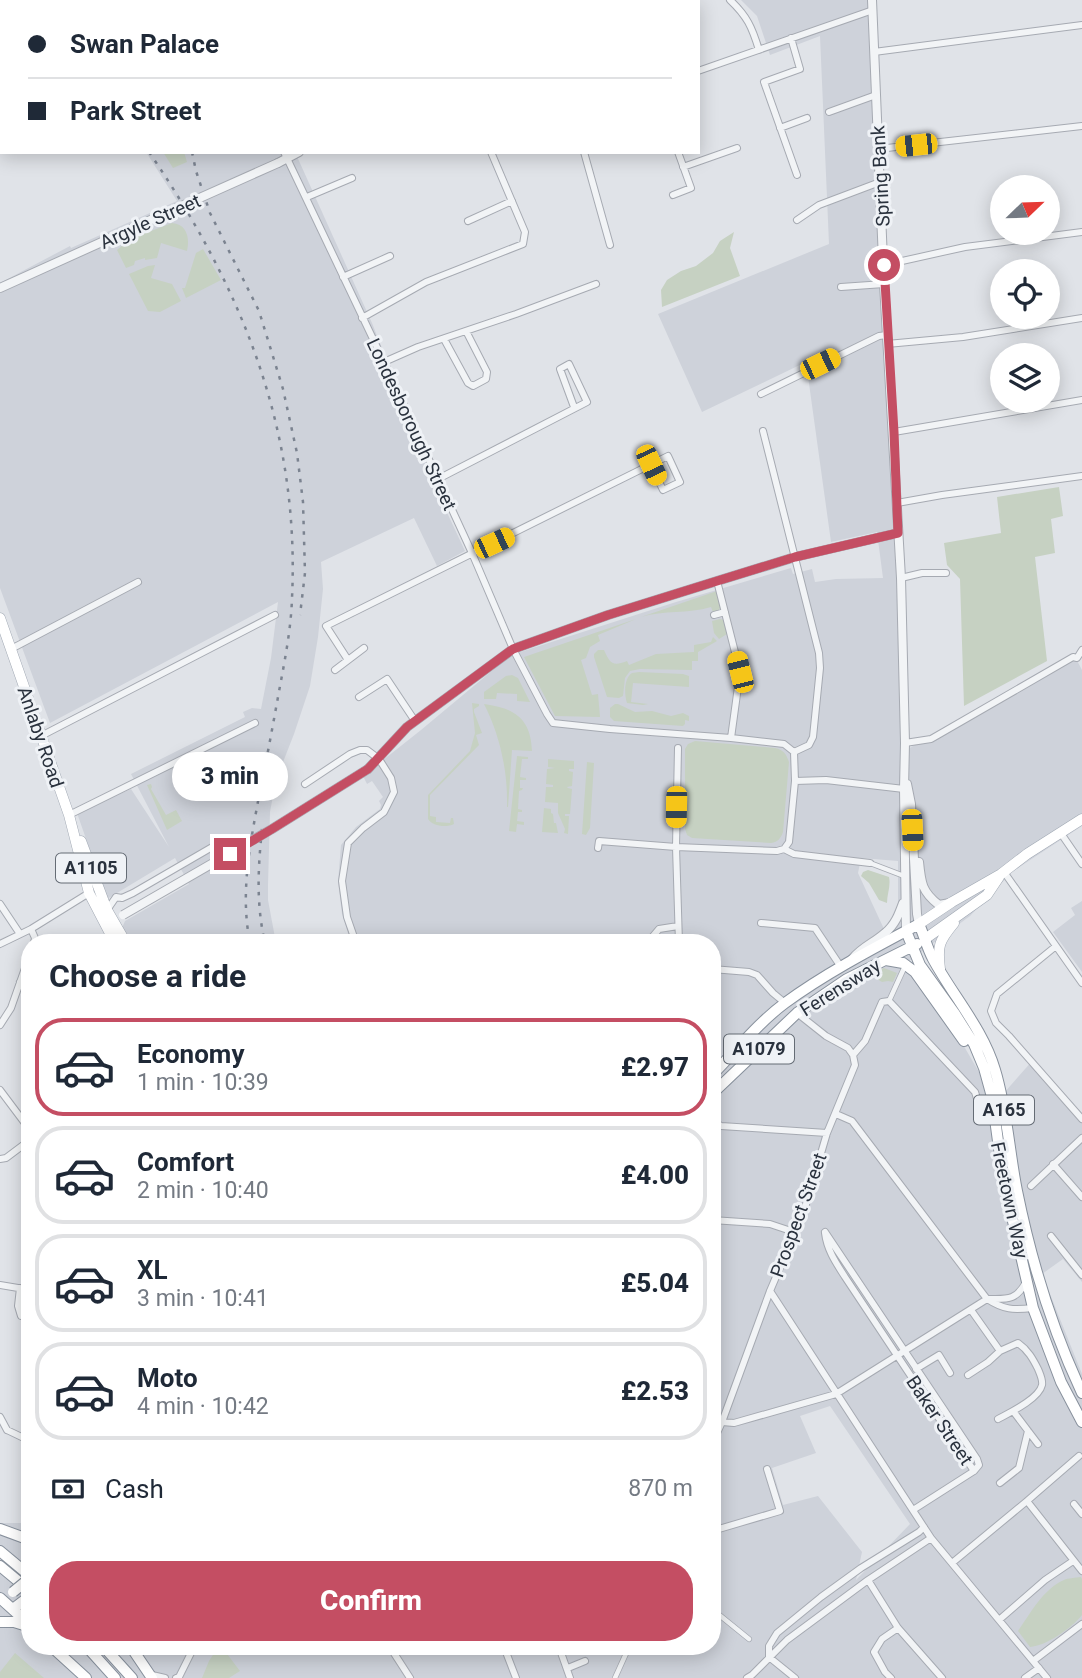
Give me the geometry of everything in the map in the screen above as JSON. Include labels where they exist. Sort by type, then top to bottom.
[{"type":"highway","name":"Ferensway","points":[[721,1065],[785,1003],[844,965],[919,924]]},
{"type":"highway","name":"Spring Bank","points":[[919,924],[925,939]]},
{"type":"highway","name":"Spring Bank","points":[[906,931],[913,947]]},
{"type":"highway","name":"Ferensway","points":[[721,1085],[797,1013],[847,979],[925,939]]},
{"type":"highway","name":"Freetown Way","points":[[925,939],[932,957],[983,1040],[995,1067],[1031,1250],[1044,1296],[1082,1393]]},
{"type":"highway","name":"Freetown Way","points":[[913,947],[920,965],[974,1044],[984,1068],[992,1097],[1003,1178],[1033,1308],[1061,1382],[1082,1422]]},
{"type":"highway","points":[[883,960],[906,965],[915,972],[966,1044],[988,1082]]},
{"type":"highway","points":[[0,1529],[21,1537]]},
{"type":"highway","points":[[0,1550],[21,1569]]},
{"type":"highway","points":[[0,1566],[21,1589]]},
{"type":"highway","points":[[21,1585],[1,1600],[21,1617]]},
{"type":"highway","points":[[13,1609],[21,1602]]},
{"type":"highway","points":[[0,1620],[21,1624]]},
{"type":"highway","points":[[61,1655],[86,1678]]},
{"type":"highway","points":[[94,1655],[116,1678]]},
{"type":"highway","points":[[111,1655],[132,1678]]},
{"type":"highway","points":[[137,1655],[151,1676]]},
{"type":"main road","name":"Anlaby Road","points":[[0,618],[69,815],[89,893],[114,920],[115,934]]},
{"type":"main road","name":"Anlaby Road","points":[[69,815],[76,825],[107,909],[121,934]]},
{"type":"main road","points":[[919,924],[1003,873],[1027,854],[1082,819]]},
{"type":"main road","points":[[925,939],[986,895],[1003,873]]},
{"type":"main road","points":[[940,970],[937,951],[943,936],[966,909]]},
{"type":"street","points":[[730,0],[743,12],[754,31],[759,50]]},
{"type":"street","name":"Spring Bank","points":[[872,0],[884,284],[901,578],[906,931]]},
{"type":"street","points":[[700,70],[873,10]]},
{"type":"street","points":[[874,52],[1082,25]]},
{"type":"street","points":[[791,38],[800,69],[764,82],[797,175]]},
{"type":"street","points":[[829,112],[876,95]]},
{"type":"street","points":[[780,128],[807,118]]},
{"type":"street","points":[[878,149],[1082,126]]},
{"type":"street","points":[[683,166],[737,148]]},
{"type":"street","points":[[362,318],[426,282],[523,244],[525,232],[492,154]]},
{"type":"street","points":[[585,154],[610,245]]},
{"type":"street","points":[[673,195],[691,188],[679,154]]},
{"type":"street","name":"Londesborough Street","points":[[283,158],[307,197],[472,553],[513,649],[553,723],[730,738]]},
{"type":"street","name":"Argyle Street","points":[[0,288],[283,158]]},
{"type":"street","points":[[307,197],[352,178]]},
{"type":"street","points":[[797,220],[819,205],[880,182]]},
{"type":"street","points":[[468,221],[512,201]]},
{"type":"street","points":[[884,265],[965,247],[1082,232]]},
{"type":"street","points":[[343,276],[390,256]]},
{"type":"street","points":[[384,362],[418,347],[596,284]]},
{"type":"street","points":[[841,287],[884,284]]},
{"type":"street","points":[[761,394],[879,336],[887,340],[946,338],[1082,318]]},
{"type":"street","points":[[444,339],[468,383],[473,386],[486,379],[488,372],[466,331]]},
{"type":"street","points":[[438,479],[587,402],[569,364],[560,369],[574,407]]},
{"type":"street","points":[[894,432],[1082,400]]},
{"type":"street","points":[[763,431],[820,653],[813,737],[809,745],[794,752]]},
{"type":"street","points":[[348,660],[326,626],[668,456],[681,482],[663,490],[651,465]]},
{"type":"street","points":[[897,503],[1082,476]]},
{"type":"street","points":[[114,920],[272,829],[368,769],[407,727],[513,649],[608,615],[795,557],[898,533]]},
{"type":"street","points":[[901,578],[922,573],[946,573]]},
{"type":"street","points":[[598,848],[599,841],[777,851],[784,849],[789,842],[795,781],[794,752],[784,744],[730,738],[740,672],[717,581]]},
{"type":"street","points":[[11,649],[138,582]]},
{"type":"street","points":[[714,615],[725,612]]},
{"type":"street","points":[[41,736],[275,615]]},
{"type":"street","points":[[335,670],[364,648]]},
{"type":"street","points":[[905,743],[931,739],[1077,657],[1082,650]]},
{"type":"street","points":[[1077,657],[1082,664]]},
{"type":"street","points":[[359,697],[387,679],[415,721]]},
{"type":"street","points":[[69,815],[255,723]]},
{"type":"street","points":[[678,747],[676,847],[678,934]]},
{"type":"street","points":[[305,784],[360,750],[367,750],[379,758],[391,778],[394,792],[384,812],[348,843],[342,881],[347,917],[353,934]]},
{"type":"street","points":[[795,781],[826,780],[906,788],[915,808],[920,878],[927,896],[939,905],[952,902]]},
{"type":"street","name":"Spring Bank","points":[[906,788],[911,804],[919,924]]},
{"type":"street","points":[[1060,832],[1082,864]]},
{"type":"street","points":[[107,909],[116,897],[122,898],[133,893],[226,839]]},
{"type":"street","points":[[784,849],[794,854],[870,863],[905,876]]},
{"type":"street","points":[[1003,873],[1082,983]]},
{"type":"street","points":[[0,944],[31,929],[89,893]]},
{"type":"street","points":[[761,923],[815,928],[844,965],[893,926],[905,897]]},
{"type":"street","points":[[0,904],[20,934]]},
{"type":"street","points":[[655,934],[659,929],[678,926]]},
{"type":"street","points":[[31,929],[34,934]]},
{"type":"street","points":[[1056,946],[997,994],[991,1011],[996,1023],[1082,1119]]},
{"type":"street","points":[[906,965],[890,1001],[975,1092],[980,1108]]},
{"type":"street","points":[[721,970],[757,975],[785,1003]]},
{"type":"street","points":[[0,1025],[11,1009],[20,982]]},
{"type":"street","name":"Prospect Street","points":[[722,1422],[770,1291],[804,1211],[827,1133],[855,1065],[853,1055],[865,1041],[882,1002],[890,1001]]},
{"type":"street","points":[[797,1013],[826,1036],[848,1048],[853,1055]]},
{"type":"street","points":[[0,1090],[21,1118]]},
{"type":"street","points":[[836,1114],[852,1121],[987,1299],[1000,1308],[1033,1308]]},
{"type":"street","points":[[721,1126],[827,1133]]},
{"type":"street","points":[[1031,1186],[1082,1138]]},
{"type":"street","points":[[0,1159],[6,1158],[21,1147]]},
{"type":"street","points":[[1054,1164],[1082,1197]]},
{"type":"street","points":[[721,1221],[770,1224],[794,1232]]},
{"type":"street","name":"Baker Street","points":[[825,1232],[977,1460],[979,1465],[974,1471],[897,1357],[831,1254],[825,1232]]},
{"type":"street","points":[[1051,1236],[1082,1275]]},
{"type":"street","points":[[722,1422],[734,1423],[836,1394],[987,1299],[1016,1296],[1027,1280]]},
{"type":"street","points":[[0,1285],[20,1288],[18,1306],[21,1314]]},
{"type":"street","points":[[770,1291],[931,1538],[1047,1678]]},
{"type":"street","points":[[971,1310],[1000,1351]]},
{"type":"street","points":[[968,1375],[1000,1351],[1018,1343],[1026,1349],[1042,1377],[1042,1385],[1038,1392],[998,1419]]},
{"type":"street","points":[[916,1368],[939,1355],[950,1373]]},
{"type":"street","points":[[1013,1411],[1038,1444]]},
{"type":"street","points":[[0,1416],[4,1431],[21,1438]]},
{"type":"street","points":[[1000,1483],[1019,1468],[1028,1431]]},
{"type":"street","points":[[952,1563],[1079,1456]]},
{"type":"street","points":[[721,1528],[780,1511],[767,1469]]},
{"type":"street","points":[[913,1510],[974,1471]]},
{"type":"street","points":[[1027,1501],[1082,1571]]},
{"type":"street","points":[[1074,1504],[1082,1514]]},
{"type":"street","points":[[769,1657],[769,1646],[777,1633],[808,1607],[924,1527]]},
{"type":"street","points":[[747,1678],[787,1640],[868,1580],[931,1538]]},
{"type":"street","points":[[999,1620],[1045,1580],[1073,1561]]},
{"type":"street","points":[[868,1580],[898,1628],[942,1678]]},
{"type":"street","points":[[0,1620],[13,1609]]},
{"type":"street","points":[[721,1616],[749,1639]]},
{"type":"street","points":[[1033,1661],[1082,1624]]},
{"type":"street","points":[[891,1678],[874,1653],[882,1639],[898,1628]]},
{"type":"street","points":[[179,1678],[190,1655]]},
{"type":"street","points":[[395,1655],[410,1678]]},
{"type":"street","points":[[507,1655],[516,1678]]},
{"type":"street","points":[[562,1655],[570,1678]]},
{"type":"street","points":[[615,1678],[625,1655]]},
{"type":"street","points":[[769,1657],[795,1678]]},
{"type":"street","points":[[568,1668],[585,1661]]},
{"type":"street","points":[[1025,1678],[1039,1668]]},
{"type":"street","points":[[151,1676],[165,1678]]},
{"type":"shaded area","points":[[741,0],[868,0],[875,180],[893,443],[901,753],[1073,653],[1082,670],[1082,826],[1012,872],[970,916],[908,962],[979,1072],[990,1109],[1033,1060],[1082,1113],[1082,1282],[1063,1259],[1042,1274],[1082,1374],[1082,1678],[0,1678],[0,1523],[21,1523],[21,1655],[721,1655],[721,934],[348,934],[342,914],[338,882],[341,845],[356,827],[380,809],[379,801],[383,797],[372,781],[367,784],[363,776],[511,655],[791,568],[793,574],[812,569],[815,582],[883,578],[877,532],[831,542],[806,362],[702,412],[658,314],[829,244],[820,36],[770,55],[757,16]],"holes":[[[861,858],[898,861],[898,904],[891,922],[884,929],[858,873]],[[830,1406],[910,1524],[856,1580],[862,1552],[818,1496],[783,1505],[772,1468],[816,1453],[800,1416]]]},
{"type":"shaded area","points":[[147,154],[296,154],[390,369],[452,499],[443,504],[465,551],[437,566],[414,518],[321,562],[323,589],[310,686],[276,780],[270,812],[268,900],[274,934],[125,934],[122,928],[125,921],[189,884],[175,858],[107,899],[77,813],[131,789],[169,847],[131,774],[245,717],[243,712],[252,708],[261,709],[278,602],[50,723],[0,588],[0,283],[70,246],[71,248],[177,201]]},
{"type":"shaded area","points":[[1082,901],[1082,972],[1053,932],[1075,915],[1071,908]]},
{"type":"green space","points":[[164,154],[185,154],[187,162],[173,168]]},
{"type":"green space","points":[[172,223],[181,226],[186,232],[187,251],[161,243],[157,258],[135,261],[134,265],[126,268],[117,250],[130,239]]},
{"type":"green space","points":[[734,232],[730,248],[740,276],[662,307],[661,290],[667,280],[696,266],[713,253],[720,241]]},
{"type":"green space","points":[[203,249],[221,280],[186,298],[182,288],[185,288],[196,253]]},
{"type":"green space","points":[[155,265],[151,278],[172,284],[181,301],[160,312],[148,311],[129,274]]},
{"type":"green space","points":[[1059,487],[1063,516],[1051,519],[1055,553],[1035,557],[1047,661],[964,706],[960,579],[947,565],[944,543],[1001,533],[997,497]]},
{"type":"green space","points":[[717,591],[721,606],[719,610],[713,612],[711,607],[641,617]]},
{"type":"green space","points":[[636,619],[598,635],[600,641],[590,647],[586,658],[581,660],[592,695],[598,694],[600,717],[555,716],[524,657]]},
{"type":"green space","points":[[724,620],[727,634],[719,639],[714,633],[712,621]]},
{"type":"green space","points":[[713,637],[717,641],[698,652],[698,661],[692,661],[692,670],[630,671],[625,678],[623,696],[607,697],[594,657],[598,650],[604,650],[612,663],[627,661],[629,665],[656,654],[694,652],[694,645],[711,642]]},
{"type":"green space","points":[[632,673],[683,674],[689,676],[689,687],[633,683],[631,702],[648,704],[627,703],[627,679]]},
{"type":"green space","points":[[506,676],[518,678],[530,702],[517,701],[517,694],[497,693],[496,699],[484,699],[484,692]]},
{"type":"green space","points":[[472,703],[479,704],[474,712],[482,733],[476,735],[479,745],[430,795],[430,816],[436,817],[436,822],[450,823],[453,818],[454,824],[436,825],[428,819],[428,795],[470,751],[475,733]]},
{"type":"green space","points":[[484,704],[504,708],[519,717],[531,740],[532,751],[512,750],[508,807],[502,754]]},
{"type":"green space","points":[[615,704],[635,712],[652,711],[671,716],[683,713],[689,716],[689,721],[685,720],[683,726],[614,721],[610,717],[610,708]]},
{"type":"green space","points":[[695,741],[775,748],[784,753],[789,762],[783,832],[777,841],[771,843],[692,838],[687,835],[685,749]]},
{"type":"green space","points":[[517,756],[528,759],[522,759],[520,777],[526,780],[520,780],[520,788],[523,788],[519,791],[518,809],[522,812],[518,812],[517,821],[524,822],[524,825],[517,824],[516,832],[509,831]]},
{"type":"green space","points":[[548,759],[574,761],[574,769],[569,769],[573,772],[572,786],[567,787],[572,789],[570,814],[565,814],[569,816],[568,834],[564,833],[558,803],[545,802],[546,787],[553,787],[546,784],[547,769],[555,768],[548,767]]},
{"type":"green space","points":[[587,762],[594,763],[590,828],[586,835],[582,834]]},
{"type":"green space","points":[[151,784],[151,789],[166,815],[176,810],[182,821],[167,830],[147,785]]},
{"type":"green space","points":[[544,808],[551,809],[558,833],[542,832]]},
{"type":"green space","points":[[868,870],[889,877],[887,903],[879,900],[869,883],[861,876]]},
{"type":"green space","points":[[884,968],[897,973],[893,982],[882,982],[872,976]]},
{"type":"green space","points":[[1081,1577],[1082,1615],[1058,1636],[1030,1647],[1018,1631],[1032,1610],[1056,1584],[1066,1579]]},
{"type":"green space","points":[[15,1653],[44,1678],[0,1678],[0,1672]]},
{"type":"green space","points":[[213,1655],[228,1655],[240,1671],[229,1678],[202,1678]]},
{"type":"railway","points":[[150,154],[212,255],[237,309],[258,363],[275,419],[286,477],[292,536],[289,635],[250,851],[246,887],[249,934]]},
{"type":"railway","points":[[192,154],[210,213],[259,311],[283,389],[297,453],[303,502],[305,573],[300,615]]},
{"type":"railway","points":[[262,829],[259,886],[263,934]]},
{"type":"route","points":[[230,854],[368,769],[407,727],[513,649],[608,615],[795,557],[898,533],[884,265]]}]
